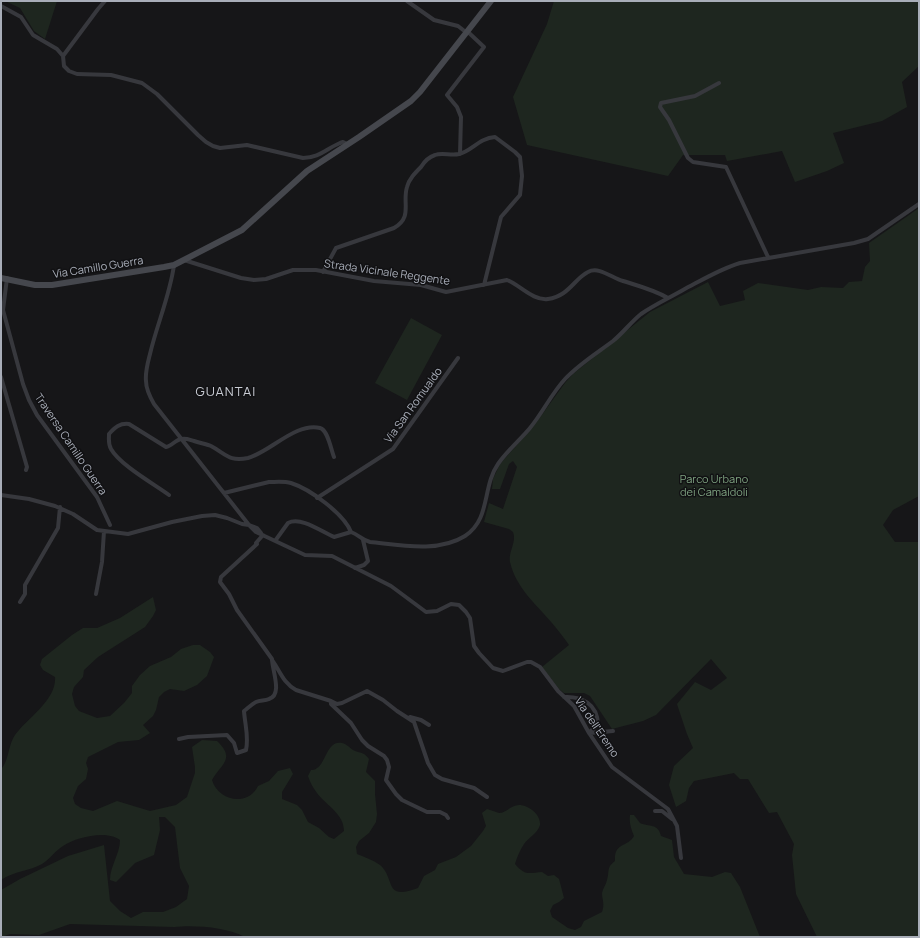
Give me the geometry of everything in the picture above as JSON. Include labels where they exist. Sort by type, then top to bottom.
[{"type":"street","points":[[63,56],[98,9],[106,1]]},
{"type":"street","points":[[407,1],[434,20],[458,26],[484,47],[447,95],[457,107],[461,117],[460,154]]},
{"type":"street","name":"Via Camillo Guerra","points":[[4,278],[35,285],[52,285],[174,264],[242,230],[307,171],[412,101],[491,1]]},
{"type":"street","points":[[1,6],[20,16],[33,35],[51,44],[63,56],[64,66],[69,71],[77,74],[111,75],[134,80],[145,85],[157,94],[198,135],[213,146],[220,148],[247,145],[307,158],[318,156],[340,143],[343,142],[347,144]]},
{"type":"street","points":[[719,83],[695,96],[661,103],[660,107],[669,120],[688,158],[693,162],[726,167],[768,257]]},
{"type":"street","points":[[323,272],[336,248],[394,228],[401,223],[406,215],[406,189],[408,181],[430,157],[441,154],[460,154],[482,140],[489,137],[494,137],[520,157],[522,176],[520,195],[501,217],[484,285]]},
{"type":"street","points":[[224,492],[277,482],[292,484],[333,509],[348,525],[351,532],[363,540],[436,546],[450,543],[464,537],[475,528],[480,520],[492,475],[496,468],[507,452],[531,427],[565,380],[574,370],[615,340],[642,313],[728,266],[768,257],[864,241],[919,204]]},
{"type":"street","name":"Strada Vicinale Reggente","points":[[184,260],[241,278],[254,280],[266,279],[293,270],[323,272],[374,281],[421,285],[446,292],[507,280],[532,295],[548,299],[565,292],[587,272],[593,270],[606,273],[621,280],[641,286],[668,298]]},
{"type":"street","points":[[174,264],[172,280],[156,330],[146,374],[148,391],[154,404],[249,525]]},
{"type":"street","name":"Traversa Camillo Guerra","points":[[4,278],[3,310],[23,384],[29,400],[38,415],[97,496],[110,525]]},
{"type":"street","name":"Via San Romualdo","points":[[316,498],[393,449],[458,358]]},
{"type":"street","points":[[1,377],[25,460],[26,470]]},
{"type":"street","points":[[169,495],[117,457],[109,445],[109,434],[116,426],[129,424],[166,447],[181,439],[206,444],[226,456],[236,459],[248,458],[264,451],[300,430],[320,428],[326,433],[334,457]]},
{"type":"street","points":[[1,495],[29,499],[60,507],[97,530],[128,534],[207,515],[215,515],[249,525]]},
{"type":"street","points":[[20,602],[25,594],[25,585],[58,528],[60,507]]},
{"type":"street","points":[[275,541],[285,526],[291,521],[311,525],[334,537],[351,532]]},
{"type":"street","name":"Via dell'Eremo","points":[[249,525],[256,532],[305,555],[332,556],[391,586],[426,612],[437,611],[451,604],[459,605],[470,618],[474,646],[478,653],[493,668],[503,671],[531,662],[540,667],[551,683],[564,697],[570,701],[576,709],[589,733],[612,766],[668,809],[677,826],[681,858]]},
{"type":"street","points":[[96,594],[102,562],[104,530]]},
{"type":"street","points":[[263,535],[256,543],[257,544],[221,577],[220,582],[290,687],[337,704],[367,691],[383,700],[414,722],[428,763],[435,775],[442,779],[474,788],[487,797]]},
{"type":"street","points":[[355,568],[364,565],[368,561],[363,540]]},
{"type":"street","points":[[179,740],[188,736],[227,735],[234,743],[237,753],[246,750],[248,738],[244,711],[257,701],[269,700],[275,694],[276,689],[272,659]]},
{"type":"street","points":[[564,697],[574,696],[580,698],[590,705],[597,715],[597,727],[589,733]]},
{"type":"street","points":[[331,701],[331,704],[352,723],[362,740],[368,746],[384,756],[387,760],[389,767],[386,780],[396,794],[402,800],[427,812],[440,812],[448,818]]},
{"type":"street","points":[[406,716],[421,720],[430,725]]},
{"type":"street","points":[[589,733],[613,731]]},
{"type":"street","points":[[655,811],[662,811],[674,819]]},
{"type":"green space","points":[[5,1],[57,1],[45,39],[34,31],[20,8]]},
{"type":"green space","points":[[554,1],[919,1],[919,66],[902,82],[907,107],[882,121],[833,133],[844,163],[827,171],[795,182],[782,151],[727,161],[725,155],[683,155],[668,176],[527,145],[513,97],[547,24]]},
{"type":"green space","name":"Parco Urbano dei Camaldoli","points":[[919,208],[919,496],[893,510],[883,525],[895,542],[919,542],[919,937],[817,937],[796,894],[792,855],[794,844],[777,812],[769,813],[748,779],[740,779],[734,773],[694,781],[689,788],[686,801],[676,807],[669,785],[674,766],[693,748],[677,704],[695,682],[711,690],[727,678],[711,659],[656,715],[643,721],[612,729],[590,696],[584,693],[564,693],[559,689],[542,667],[569,645],[527,595],[517,580],[510,562],[510,554],[514,540],[513,532],[509,529],[484,522],[489,503],[503,509],[517,467],[513,461],[509,464],[500,489],[492,489],[493,479],[500,464],[533,427],[573,374],[650,312],[708,282],[720,306],[745,300],[743,291],[758,283],[808,290],[821,287],[843,288],[849,282],[862,281],[865,267],[870,261],[869,243]]},
{"type":"green space","points":[[411,318],[442,335],[407,400],[375,383]]},
{"type":"green space","points":[[153,597],[156,610],[145,627],[98,657],[84,670],[83,677],[74,687],[72,694],[75,706],[79,711],[97,718],[110,716],[132,693],[132,686],[140,675],[150,666],[171,657],[181,649],[193,645],[200,645],[214,657],[207,676],[197,685],[184,691],[170,689],[159,697],[153,716],[143,725],[150,733],[139,740],[118,742],[88,757],[86,763],[88,769],[86,779],[78,786],[73,798],[75,804],[81,808],[93,811],[117,801],[150,811],[176,805],[187,797],[195,773],[192,747],[202,740],[217,741],[226,752],[223,765],[212,780],[220,793],[234,799],[247,797],[253,793],[258,786],[269,781],[278,771],[290,768],[293,774],[282,792],[282,799],[297,805],[302,810],[308,822],[334,839],[344,831],[341,820],[334,810],[317,793],[308,776],[311,770],[316,769],[323,762],[333,745],[342,743],[367,756],[369,759],[366,772],[375,781],[376,822],[369,833],[359,841],[356,847],[357,854],[380,865],[388,876],[392,887],[395,890],[400,892],[418,888],[424,876],[435,870],[438,864],[456,857],[471,846],[486,826],[482,813],[487,809],[499,813],[504,812],[516,805],[523,805],[530,808],[536,814],[540,821],[540,825],[524,844],[515,864],[518,868],[527,873],[542,872],[548,876],[554,875],[559,879],[564,898],[553,905],[550,911],[552,917],[568,928],[575,930],[581,927],[584,921],[602,912],[602,893],[607,882],[609,867],[615,861],[615,855],[619,848],[631,840],[634,836],[630,826],[630,815],[634,815],[640,823],[655,827],[660,832],[661,836],[672,840],[674,857],[684,874],[712,877],[725,872],[731,873],[740,887],[760,937],[245,937],[220,929],[191,926],[174,927],[70,924],[39,935],[10,934],[1,937],[1,890],[20,879],[68,856],[104,845],[110,901],[120,911],[131,918],[143,912],[163,912],[176,907],[187,899],[189,886],[180,868],[175,827],[165,817],[159,817],[160,830],[154,855],[135,863],[116,882],[110,880],[110,875],[120,845],[120,840],[107,835],[92,836],[76,840],[60,848],[42,864],[1,880],[1,769],[6,762],[11,743],[15,735],[40,709],[51,694],[55,677],[43,670],[40,665],[42,659],[83,628],[97,628],[120,618]]},
{"type":"district","name":"GUANTAI","points":[[226,391]]}]
